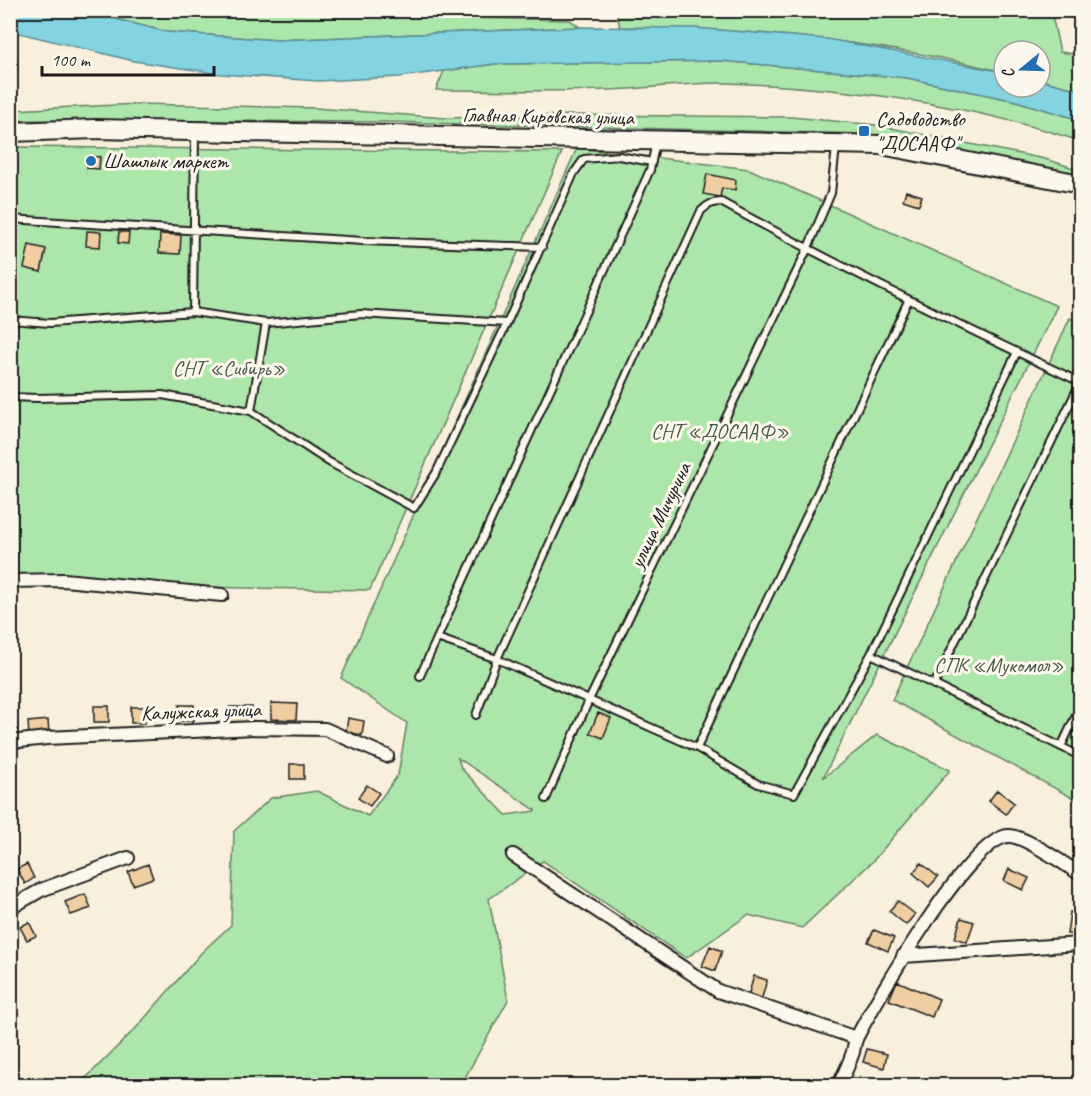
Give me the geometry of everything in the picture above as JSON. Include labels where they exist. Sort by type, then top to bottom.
[{"type":"main road","name":"Главная Кировская улица","points":[[10,132],[96,129],[882,145],[1080,184]]},
{"type":"street","points":[[10,581],[64,580],[222,595]]},
{"type":"street","name":"Калужская улица","points":[[10,742],[47,738],[255,728],[325,729],[387,756]]},
{"type":"street","points":[[838,1086],[845,1073],[856,1038],[903,956],[966,870],[984,850],[999,839],[1009,836],[1020,839],[1080,874]]},
{"type":"street","points":[[513,855],[718,991],[856,1038]]},
{"type":"street","points":[[10,908],[41,890],[128,858]]},
{"type":"street","points":[[903,956],[1080,944]]},
{"type":"lane","points":[[193,312],[195,131]]},
{"type":"lane","points":[[420,676],[652,162],[657,141]]},
{"type":"lane","name":"улица Мичурина","points":[[546,799],[589,700],[807,250],[831,193],[836,144]]},
{"type":"lane","points":[[10,397],[162,395],[251,411],[329,462],[414,508],[436,473],[542,247],[574,173],[584,159],[619,156],[652,162]]},
{"type":"lane","points":[[476,715],[497,659],[701,211],[714,202],[721,202],[807,250],[908,301],[1080,382],[934,685]]},
{"type":"lane","points":[[10,219],[363,241],[542,247]]},
{"type":"lane","points":[[697,748],[908,301]]},
{"type":"lane","points":[[10,320],[50,323],[193,312],[267,324],[361,314],[507,322]]},
{"type":"lane","points":[[251,411],[267,324]]},
{"type":"lane","points":[[437,638],[497,659],[697,748],[758,784],[794,794],[871,654],[1017,352]]},
{"type":"lane","points":[[871,654],[1080,756]]},
{"type":"lane","points":[[1061,747],[1080,707]]},
{"type":"green space","points":[[323,10],[349,15],[570,20],[580,27],[277,40],[167,32],[84,11]]},
{"type":"green space","points":[[616,11],[1051,11],[1060,52],[1080,55],[1080,90],[1052,83],[1052,39],[992,39],[992,69],[909,52],[813,38],[717,30],[620,27]]},
{"type":"green space","points":[[721,61],[907,78],[992,96],[992,99],[1016,101],[1080,120],[1080,141],[1038,128],[950,107],[861,93],[772,85],[712,83],[588,91],[436,90],[444,71],[495,64]]},
{"type":"green space","points":[[138,104],[315,108],[446,118],[574,115],[791,117],[876,125],[1045,159],[1080,170],[1080,175],[869,134],[386,122],[11,120],[11,110]]},
{"type":"green space","name":"СНТ «Сибирь»","points":[[11,147],[562,152],[370,590],[11,584]]},
{"type":"green space","name":"СНТ «ДОСААФ»","points":[[577,148],[749,169],[1057,306],[823,778],[877,735],[950,770],[873,861],[802,928],[748,915],[686,958],[543,861],[489,899],[508,1000],[461,1085],[78,1086],[137,1027],[202,952],[231,925],[234,831],[271,798],[317,791],[368,816],[398,775],[407,723],[341,678]],"holes":[[[458,758],[535,810],[506,815],[461,768]]]},
{"type":"green space","name":"СПК «Мукомол»","points":[[1070,318],[1080,323],[1080,802],[892,700]]},
{"type":"water","points":[[10,11],[84,11],[167,32],[277,40],[580,27],[695,28],[827,39],[992,70],[992,96],[907,78],[721,61],[495,64],[400,77],[318,81],[221,74],[134,61],[11,31]]},
{"type":"water","points":[[1052,83],[1080,90],[1080,120],[1007,99],[1052,99]]},
{"type":"building","points":[[88,156],[100,157],[99,169],[87,168]]},
{"type":"building","points":[[707,174],[736,180],[735,190],[722,188],[720,197],[703,194]]},
{"type":"building","points":[[906,191],[922,196],[919,205],[903,200]]},
{"type":"building","points":[[87,231],[101,232],[100,247],[86,246]]},
{"type":"building","points":[[119,232],[129,232],[128,244],[118,243]]},
{"type":"building","points":[[160,234],[181,235],[180,254],[159,253]]},
{"type":"building","points":[[29,245],[46,249],[41,272],[24,268]]},
{"type":"building","points":[[271,703],[297,704],[296,720],[271,719]]},
{"type":"building","points":[[179,705],[194,705],[194,721],[180,721]]},
{"type":"building","points":[[94,706],[109,706],[109,722],[94,722]]},
{"type":"building","points":[[131,707],[145,707],[145,723],[131,723]]},
{"type":"building","points":[[229,707],[252,707],[252,722],[229,722]]},
{"type":"building","points":[[598,713],[611,718],[603,738],[590,733]]},
{"type":"building","points":[[348,718],[364,721],[362,735],[346,732]]},
{"type":"building","points":[[48,720],[49,734],[29,735],[28,722]]},
{"type":"building","points":[[290,764],[304,764],[304,779],[290,779]]},
{"type":"building","points":[[367,785],[379,793],[370,806],[358,798]]},
{"type":"building","points":[[997,790],[1014,803],[1006,814],[989,801]]},
{"type":"building","points":[[921,863],[938,877],[929,887],[913,873]]},
{"type":"building","points":[[27,864],[34,878],[25,884],[17,869]]},
{"type":"building","points":[[148,864],[153,878],[133,885],[128,872]]},
{"type":"building","points":[[1009,869],[1029,878],[1023,890],[1004,881]]},
{"type":"building","points":[[85,894],[91,908],[71,915],[65,902]]},
{"type":"building","points":[[898,901],[915,914],[906,925],[889,911]]},
{"type":"building","points":[[1070,912],[1080,914],[1080,935],[1067,934]]},
{"type":"building","points":[[961,918],[974,922],[967,942],[955,938]]},
{"type":"building","points":[[29,922],[36,936],[27,940],[20,927]]},
{"type":"building","points":[[874,930],[894,938],[888,951],[868,942]]},
{"type":"building","points":[[710,946],[722,951],[715,971],[702,966]]},
{"type":"building","points":[[754,976],[767,980],[761,1001],[748,996]]},
{"type":"building","points":[[897,981],[939,999],[932,1017],[889,1000]]},
{"type":"building","points":[[867,1049],[887,1054],[884,1068],[863,1062]]},
{"type":"place","name":"Садоводство \"ДОСААФ\"","points":[[864,131]]},
{"type":"place","name":"Шашлык маркет","points":[[91,161]]}]
